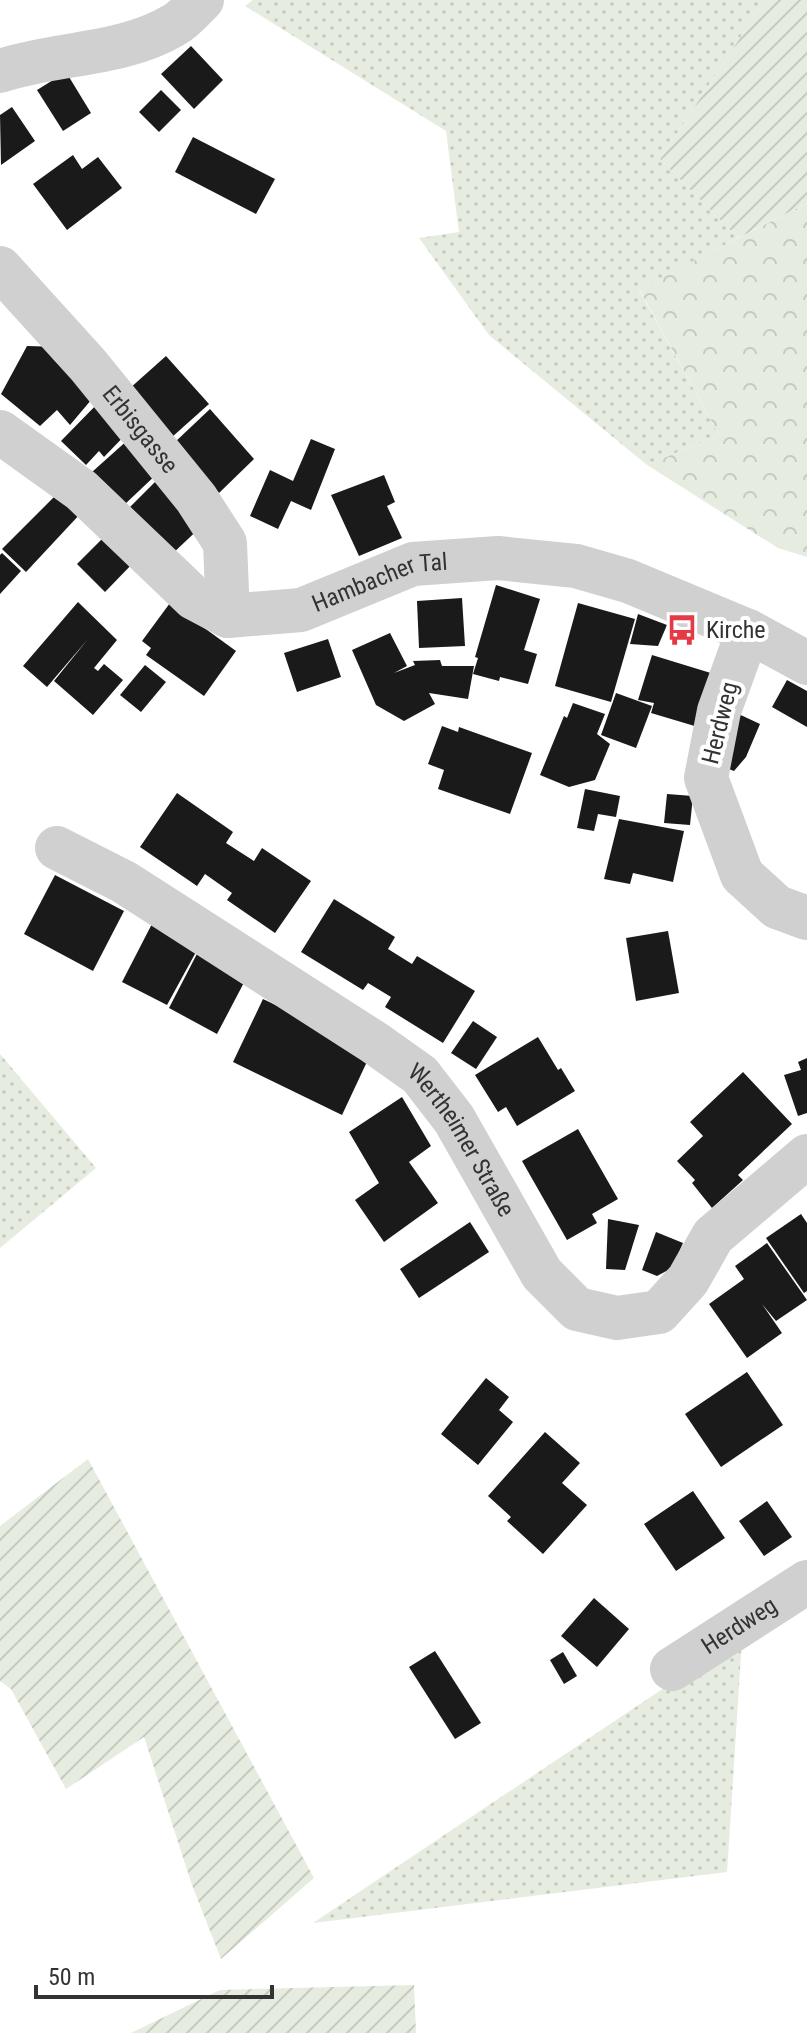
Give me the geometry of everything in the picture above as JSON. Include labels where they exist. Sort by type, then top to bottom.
[{"type":"street","points":[[0,71],[32,60],[93,52],[138,41],[176,24],[202,0]]},
{"type":"street","name":"Erbisgasse","points":[[0,268],[88,365],[196,498],[225,543],[228,616]]},
{"type":"street","points":[[0,432],[81,490],[194,598],[228,616]]},
{"type":"street","name":"Hambacher Tal","points":[[228,616],[301,610],[413,564],[498,558],[576,566],[628,581],[748,631],[807,663]]},
{"type":"street","name":"Herdweg","points":[[748,631],[719,711],[706,778],[742,875],[777,907],[807,918]]},
{"type":"street","name":"Wertheimer Straße","points":[[57,848],[124,882],[420,1075],[454,1119],[542,1274],[577,1309],[617,1318],[659,1312],[688,1280],[713,1236],[807,1156]]},
{"type":"street","name":"Herdweg","points":[[672,1669],[807,1582]]},
{"type":"green space","points":[[253,0],[765,0],[660,159],[738,238],[639,290],[719,435],[647,465],[489,335],[419,238],[459,232],[446,131],[245,6]]},
{"type":"green space","points":[[765,0],[807,0],[807,203],[738,238],[660,159]]},
{"type":"green space","points":[[807,203],[807,557],[778,548],[647,465],[719,435],[639,289]]},
{"type":"green space","points":[[0,1054],[96,1168],[0,1248]]},
{"type":"green space","points":[[88,1459],[314,1878],[221,1959],[192,1885],[144,1737],[66,1789],[11,1689],[0,1681],[0,1526]]},
{"type":"green space","points":[[743,1624],[727,1872],[313,1923],[676,1680]]},
{"type":"green space","points":[[414,1985],[416,2033],[131,2033],[220,1990]]},
{"type":"building","points":[[191,46],[223,80],[194,109],[161,74]]},
{"type":"building","points":[[66,72],[91,113],[63,131],[37,90]]},
{"type":"building","points":[[161,90],[181,110],[159,132],[139,112]]},
{"type":"building","points":[[12,107],[35,141],[1,165],[0,115]]},
{"type":"building","points":[[193,137],[275,179],[256,214],[175,172]]},
{"type":"building","points":[[73,155],[82,169],[98,157],[122,188],[67,230],[33,184]]},
{"type":"building","points":[[27,346],[62,347],[97,393],[70,425],[57,410],[40,426],[1,394]]},
{"type":"building","points":[[166,356],[209,404],[172,437],[129,389]]},
{"type":"building","points":[[102,399],[132,428],[104,457],[99,451],[86,465],[61,441]]},
{"type":"building","points":[[210,409],[254,459],[219,493],[174,443]]},
{"type":"building","points":[[130,438],[160,471],[123,506],[92,472]]},
{"type":"building","points":[[311,439],[335,449],[311,510],[291,501],[278,529],[250,516],[270,470],[293,481]]},
{"type":"building","points":[[162,475],[206,522],[170,556],[127,510]]},
{"type":"building","points":[[384,475],[395,502],[387,506],[402,538],[359,556],[331,495]]},
{"type":"building","points":[[59,492],[81,513],[26,572],[2,549]]},
{"type":"building","points":[[108,533],[136,560],[105,592],[77,564]]},
{"type":"building","points":[[2,553],[21,571],[0,594],[0,555]]},
{"type":"building","points":[[496,585],[540,599],[524,650],[537,654],[528,684],[473,674]]},
{"type":"building","points":[[462,598],[465,646],[419,648],[417,601]]},
{"type":"building","points":[[78,602],[117,640],[94,668],[98,671],[104,664],[123,680],[93,715],[54,681],[88,639],[47,687],[23,666]]},
{"type":"building","points":[[170,603],[236,651],[204,696],[146,655],[151,648],[142,641]]},
{"type":"building","points":[[578,603],[635,619],[611,702],[555,686]]},
{"type":"building","points":[[638,614],[667,625],[658,646],[630,644]]},
{"type":"building","points":[[390,633],[407,666],[394,673],[415,665],[413,661],[440,660],[442,666],[474,666],[468,699],[429,693],[435,704],[404,721],[376,705],[352,650]]},
{"type":"building","points":[[328,639],[341,677],[297,692],[284,653]]},
{"type":"building","points":[[652,655],[714,674],[698,727],[651,713],[654,703],[638,700]]},
{"type":"building","points":[[145,665],[166,682],[141,712],[120,695]]},
{"type":"building","points":[[787,680],[807,691],[807,727],[772,707]]},
{"type":"building","points":[[616,693],[652,706],[636,748],[601,735]]},
{"type":"building","points":[[573,703],[605,714],[597,734],[610,744],[595,780],[569,787],[540,775],[564,716],[567,718]]},
{"type":"building","points":[[730,710],[760,724],[746,757],[734,771],[716,764]]},
{"type":"building","points":[[442,726],[458,732],[459,727],[532,753],[510,814],[438,789],[444,770],[428,764]]},
{"type":"building","points":[[585,789],[620,796],[616,817],[598,814],[594,831],[577,828]]},
{"type":"building","points":[[177,793],[233,832],[226,843],[254,861],[262,848],[311,881],[275,933],[227,900],[232,893],[205,874],[197,886],[140,847]]},
{"type":"building","points":[[667,794],[693,796],[690,825],[664,823]]},
{"type":"building","points":[[619,819],[684,831],[673,882],[633,873],[630,884],[604,879]]},
{"type":"building","points":[[55,875],[124,911],[93,971],[24,934]]},
{"type":"building","points":[[334,899],[395,937],[388,949],[412,964],[417,956],[475,991],[443,1043],[385,1007],[391,997],[368,983],[363,990],[301,952]]},
{"type":"building","points":[[155,918],[202,941],[167,1005],[122,982]]},
{"type":"building","points":[[668,931],[679,993],[636,1001],[626,938]]},
{"type":"building","points":[[200,948],[249,973],[217,1034],[169,1008]]},
{"type":"building","points":[[263,999],[372,1051],[342,1115],[233,1062]]},
{"type":"building","points":[[473,1021],[497,1037],[476,1069],[451,1053]]},
{"type":"building","points":[[538,1037],[575,1091],[517,1126],[506,1107],[498,1112],[475,1075]]},
{"type":"building","points":[[807,1058],[807,1113],[798,1116],[784,1075],[801,1070],[798,1062]]},
{"type":"building","points":[[743,1072],[792,1124],[738,1175],[743,1180],[712,1208],[692,1183],[695,1180],[677,1161],[703,1136],[690,1122]]},
{"type":"building","points":[[402,1097],[431,1146],[409,1162],[438,1203],[384,1242],[355,1200],[379,1183],[349,1132]]},
{"type":"building","points":[[578,1129],[618,1199],[592,1214],[597,1223],[567,1240],[522,1161]]},
{"type":"building","points":[[801,1214],[807,1223],[807,1291],[804,1293],[766,1238]]},
{"type":"building","points":[[608,1219],[639,1225],[625,1270],[606,1269]]},
{"type":"building","points":[[470,1222],[489,1252],[419,1298],[400,1269]]},
{"type":"building","points":[[656,1232],[683,1243],[672,1268],[657,1276],[642,1270]]},
{"type":"building","points":[[767,1243],[807,1300],[776,1321],[762,1304],[782,1333],[747,1358],[709,1304],[744,1279],[735,1266]]},
{"type":"building","points":[[747,1372],[783,1425],[721,1467],[685,1414]]},
{"type":"building","points":[[486,1378],[509,1397],[499,1410],[513,1422],[478,1465],[441,1434]]},
{"type":"building","points":[[545,1432],[580,1463],[562,1483],[587,1505],[543,1554],[507,1521],[511,1517],[488,1496]]},
{"type":"building","points":[[693,1491],[725,1538],[676,1571],[644,1524]]},
{"type":"building","points":[[767,1501],[792,1537],[764,1556],[739,1521]]},
{"type":"building","points":[[594,1598],[629,1629],[597,1667],[561,1636]]},
{"type":"building","points":[[435,1651],[481,1723],[455,1739],[409,1667]]},
{"type":"building","points":[[563,1652],[577,1676],[564,1684],[550,1660]]},
{"type":"place","name":"Kirche","points":[[682,630]]}]
